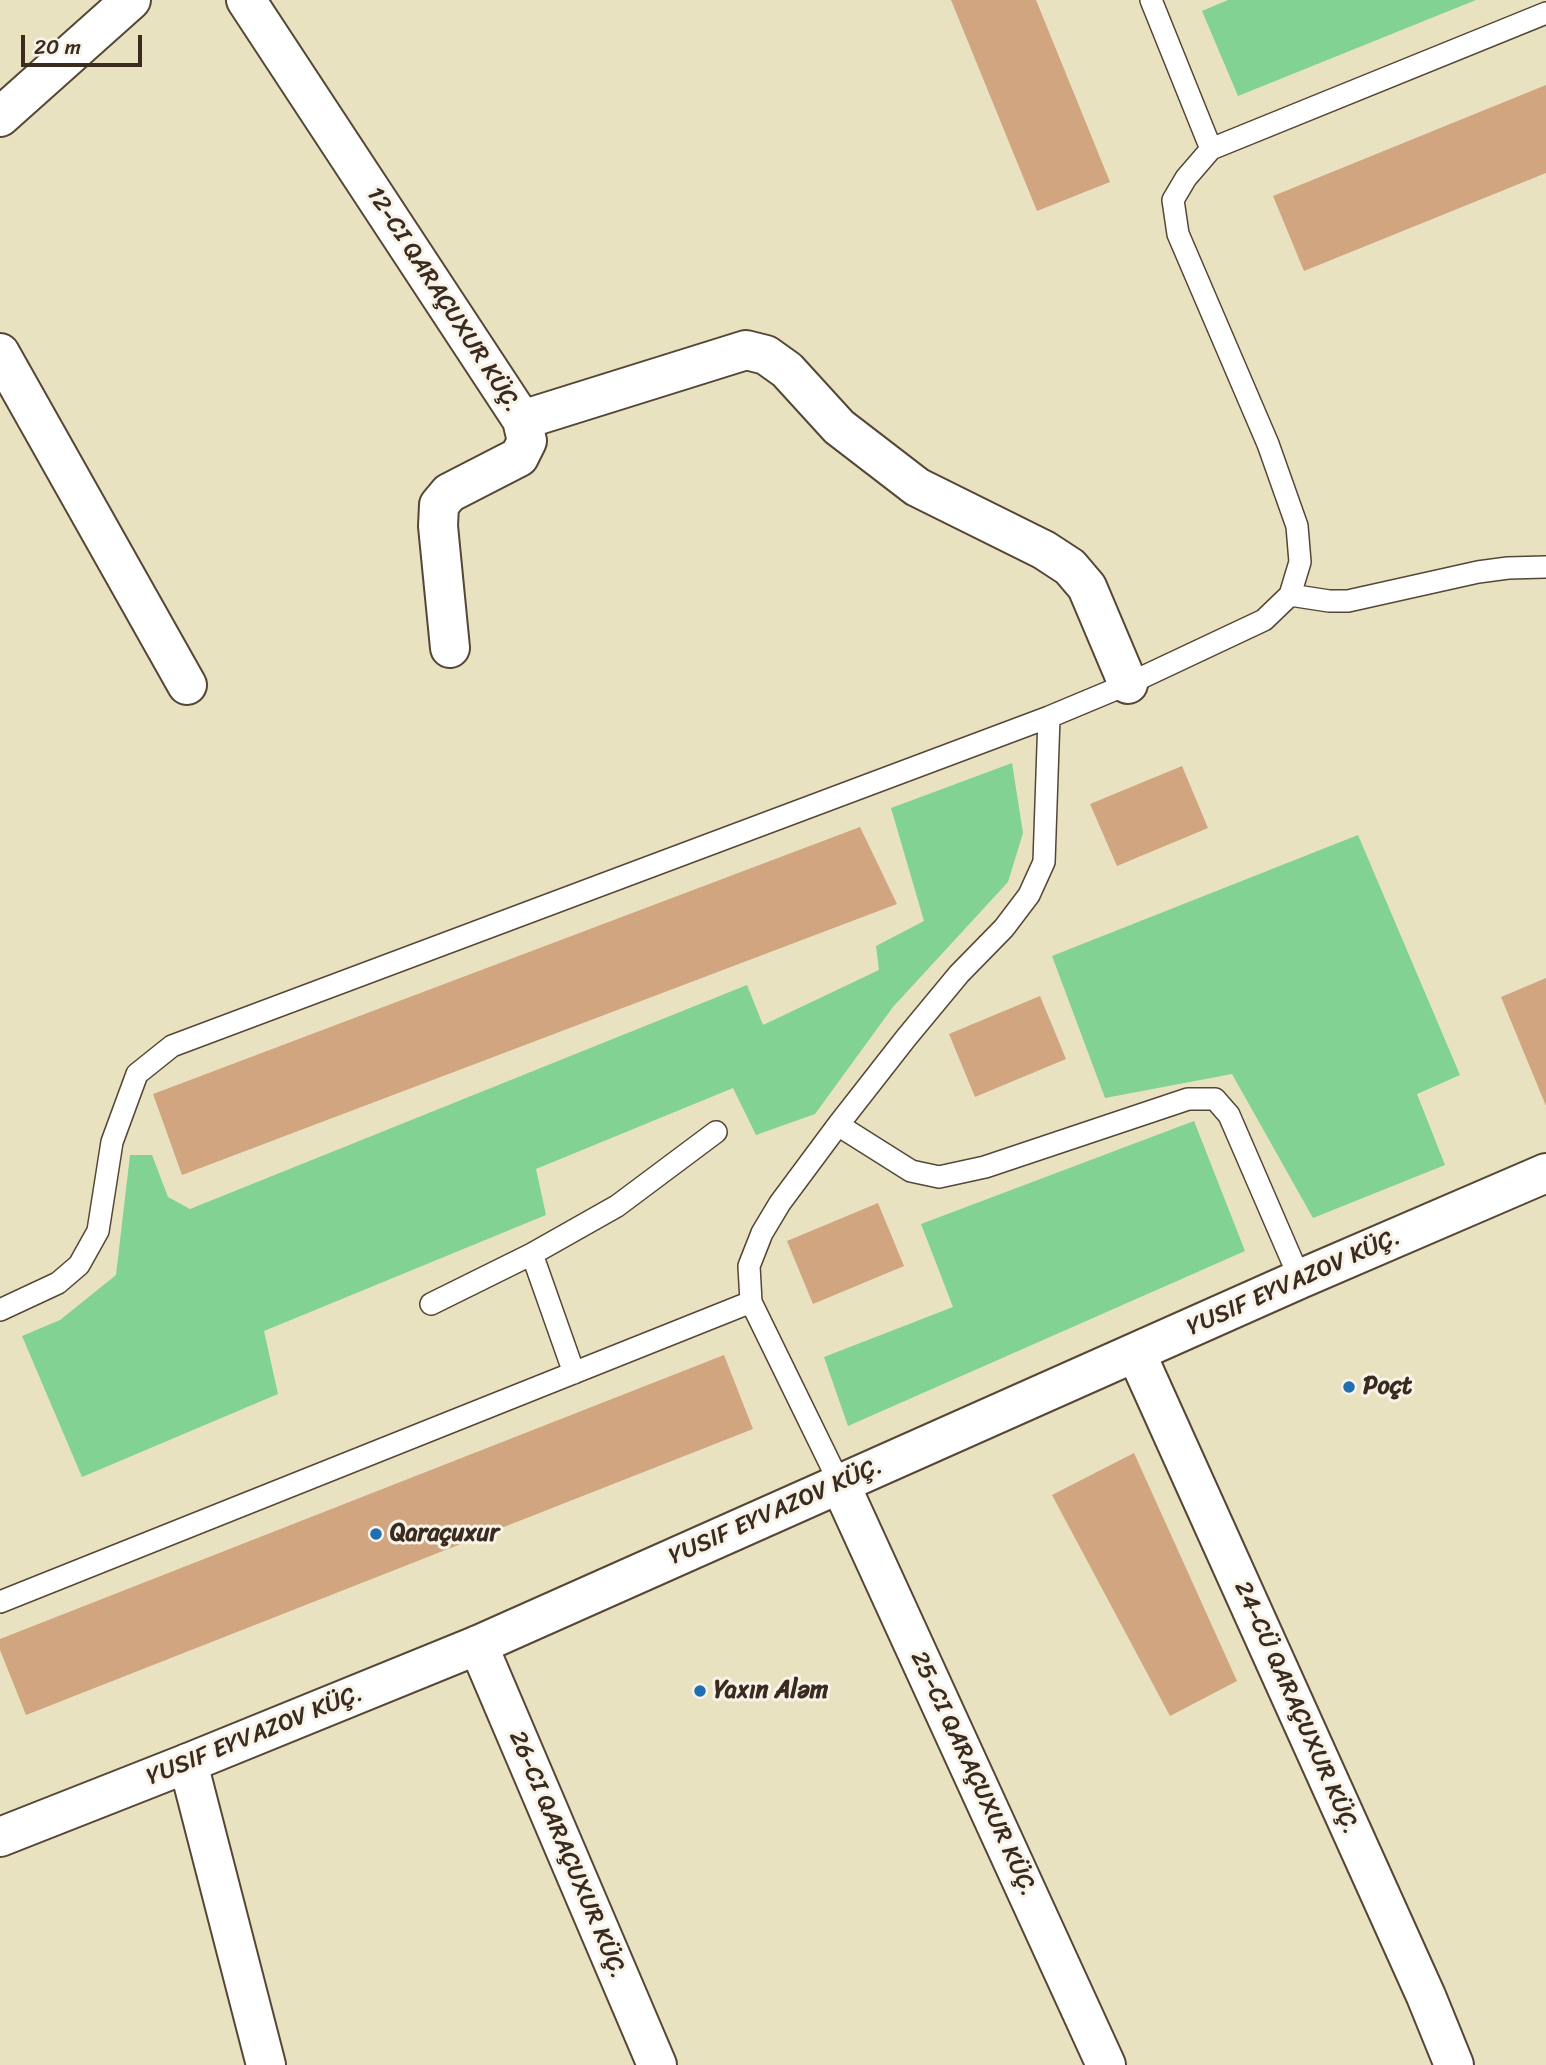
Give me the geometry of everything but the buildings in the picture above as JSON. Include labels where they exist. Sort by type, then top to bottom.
[{"type":"street","points":[[0,117],[131,0]]},
{"type":"street","name":"12-CI QARAÇUXUR KÜÇ.","points":[[246,0],[522,420],[746,350],[766,355],[787,370],[839,427],[917,487],[1044,550],[1070,567],[1087,587],[1128,684]]},
{"type":"street","points":[[0,353],[187,685]]},
{"type":"street","points":[[450,648],[438,526],[439,505],[449,493],[519,457],[527,441],[522,420]]},
{"type":"street","name":"YUSIF EYVAZOV KÜÇ.","points":[[0,1837],[478,1645],[1300,1279],[1546,1173]]},
{"type":"street","name":"24-CÜ QARAÇUXUR KÜÇ.","points":[[1136,1353],[1426,1996],[1454,2065]]},
{"type":"street","name":"25-CI QARAÇUXUR KÜÇ.","points":[[840,1484],[1106,2065]]},
{"type":"street","points":[[478,1645],[657,2065]]},
{"type":"street","points":[[188,1763],[266,2065]]},
{"type":"lane","points":[[1151,0],[1211,149]]},
{"type":"lane","points":[[0,1310],[58,1283],[79,1265],[98,1231],[112,1142],[137,1073],[172,1046],[1049,718],[1264,620],[1290,595],[1300,562],[1297,526],[1268,444],[1178,234],[1173,200],[1186,178],[1211,149],[1546,13]]},
{"type":"lane","points":[[1290,595],[1348,601],[1478,572],[1546,567]]},
{"type":"lane","points":[[840,1484],[751,1302],[748,1266],[762,1233],[780,1203],[838,1125],[915,1027],[959,974],[1004,928],[1028,895],[1044,862],[1049,718]]},
{"type":"lane","points":[[838,1125],[911,1171],[939,1177],[985,1167],[1188,1098],[1215,1099],[1229,1115],[1300,1279]]},
{"type":"lane","points":[[431,1304],[532,1254],[617,1206],[716,1132]]},
{"type":"lane","points":[[532,1254],[574,1373]]},
{"type":"lane","points":[[0,1602],[751,1302]]},
{"type":"green space","points":[[1228,0],[1476,0],[1238,96],[1202,11]]},
{"type":"green space","points":[[1012,763],[1023,833],[1008,882],[893,1007],[815,1114],[756,1135],[733,1088],[536,1169],[546,1215],[264,1331],[278,1394],[82,1477],[22,1336],[60,1320],[116,1275],[130,1155],[152,1155],[168,1197],[190,1209],[747,985],[763,1025],[879,970],[876,946],[924,921],[891,808]]},
{"type":"green space","points":[[1358,835],[1460,1075],[1417,1094],[1445,1165],[1313,1218],[1232,1074],[1105,1098],[1052,956]]},
{"type":"green space","points":[[1194,1121],[1245,1251],[848,1426],[824,1357],[953,1307],[921,1224]]},
{"type":"place","name":"Poçt","points":[[1349,1387]]},
{"type":"place","name":"Qaraçuxur","points":[[376,1534]]},
{"type":"place","name":"Yaxın Aləm","points":[[700,1691]]}]
